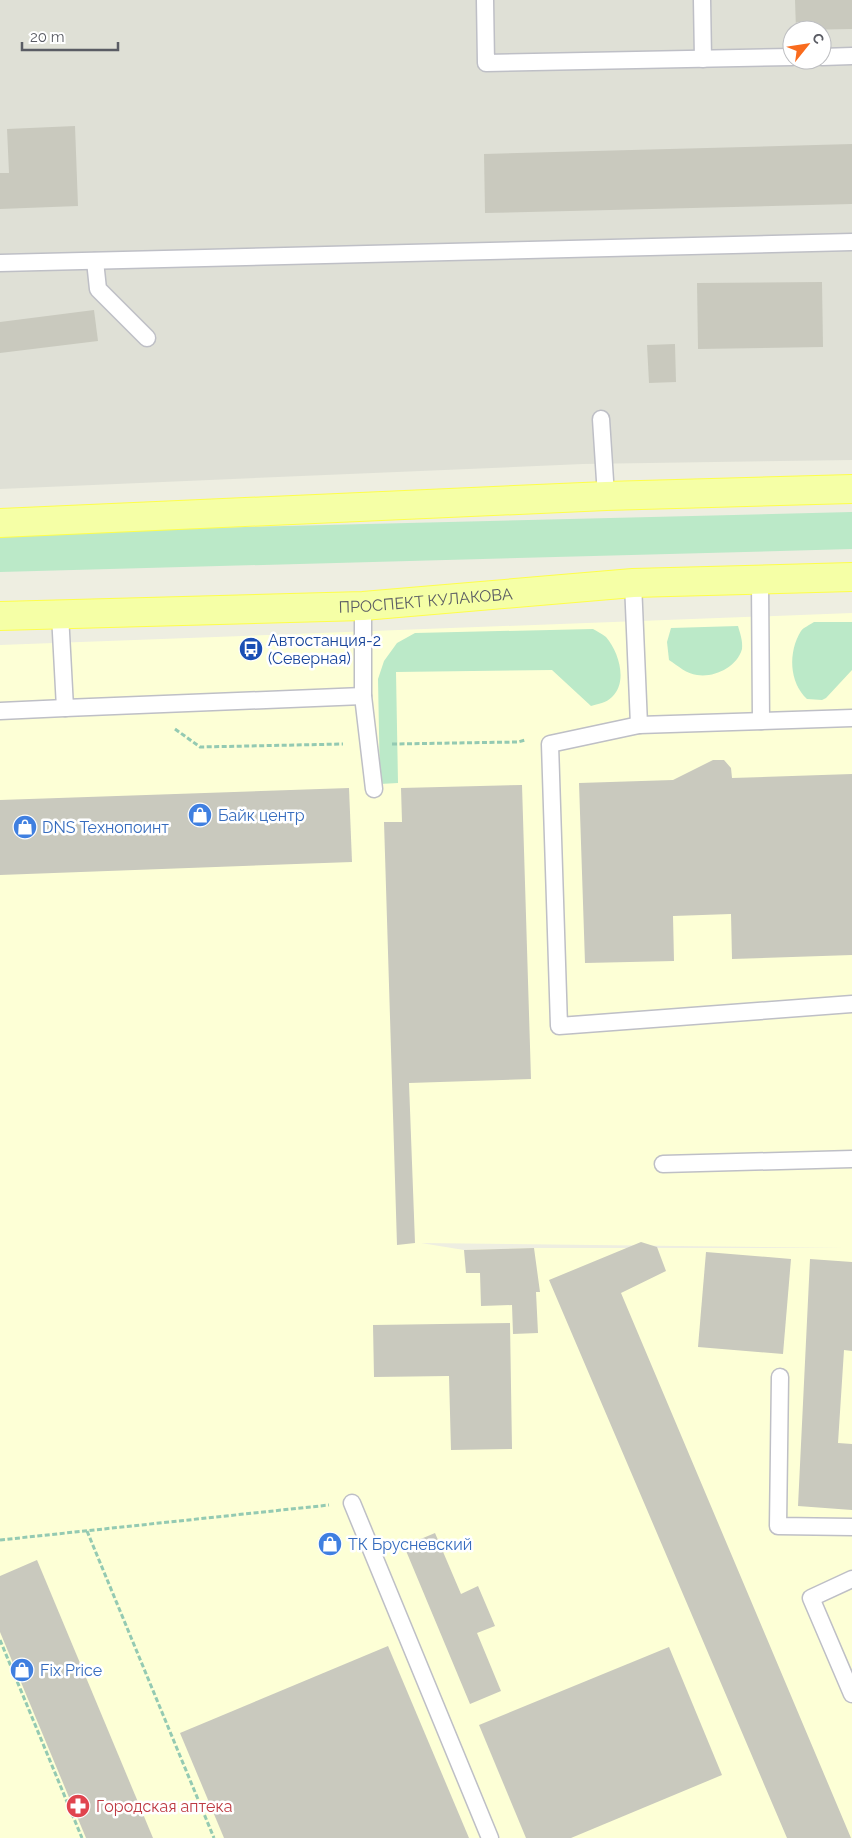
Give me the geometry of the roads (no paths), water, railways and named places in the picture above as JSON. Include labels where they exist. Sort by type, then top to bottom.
[{"type":"main road","points":[[0,523],[606,496],[852,489]]},
{"type":"main road","name":"ПРОСПЕКТ КУЛАКОВА","points":[[0,616],[363,606],[633,583],[852,577]]},
{"type":"lane","points":[[485,0],[486,63],[782,57]]},
{"type":"lane","points":[[702,0],[703,59]]},
{"type":"lane","points":[[832,57],[852,56]]},
{"type":"lane","points":[[0,263],[852,242]]},
{"type":"lane","points":[[95,261],[98,289],[147,338]]},
{"type":"lane","points":[[601,419],[606,496]]},
{"type":"lane","points":[[760,580],[761,721]]},
{"type":"lane","points":[[633,583],[639,725]]},
{"type":"lane","points":[[363,606],[363,696],[374,789]]},
{"type":"lane","points":[[60,614],[64,708]]},
{"type":"lane","points":[[0,711],[363,696]]},
{"type":"lane","points":[[852,718],[639,725],[550,744],[559,1026],[852,1004]]},
{"type":"lane","points":[[663,1164],[852,1159]]},
{"type":"lane","points":[[780,1377],[778,1526],[852,1527]]},
{"type":"lane","points":[[352,1503],[490,1838]]},
{"type":"lane","points":[[852,1579],[811,1598],[852,1694]]},
{"type":"place","name":"Автостанция-2 (Северная)","points":[[251,649]]},
{"type":"place","name":"Байк центр","points":[[200,815]]},
{"type":"place","name":"DNS Технопоинт","points":[[25,827]]},
{"type":"place","name":"ТК Брусневский","points":[[330,1544]]},
{"type":"place","name":"Fix Price","points":[[22,1670]]},
{"type":"place","name":"Городская аптека","points":[[78,1806]]}]
